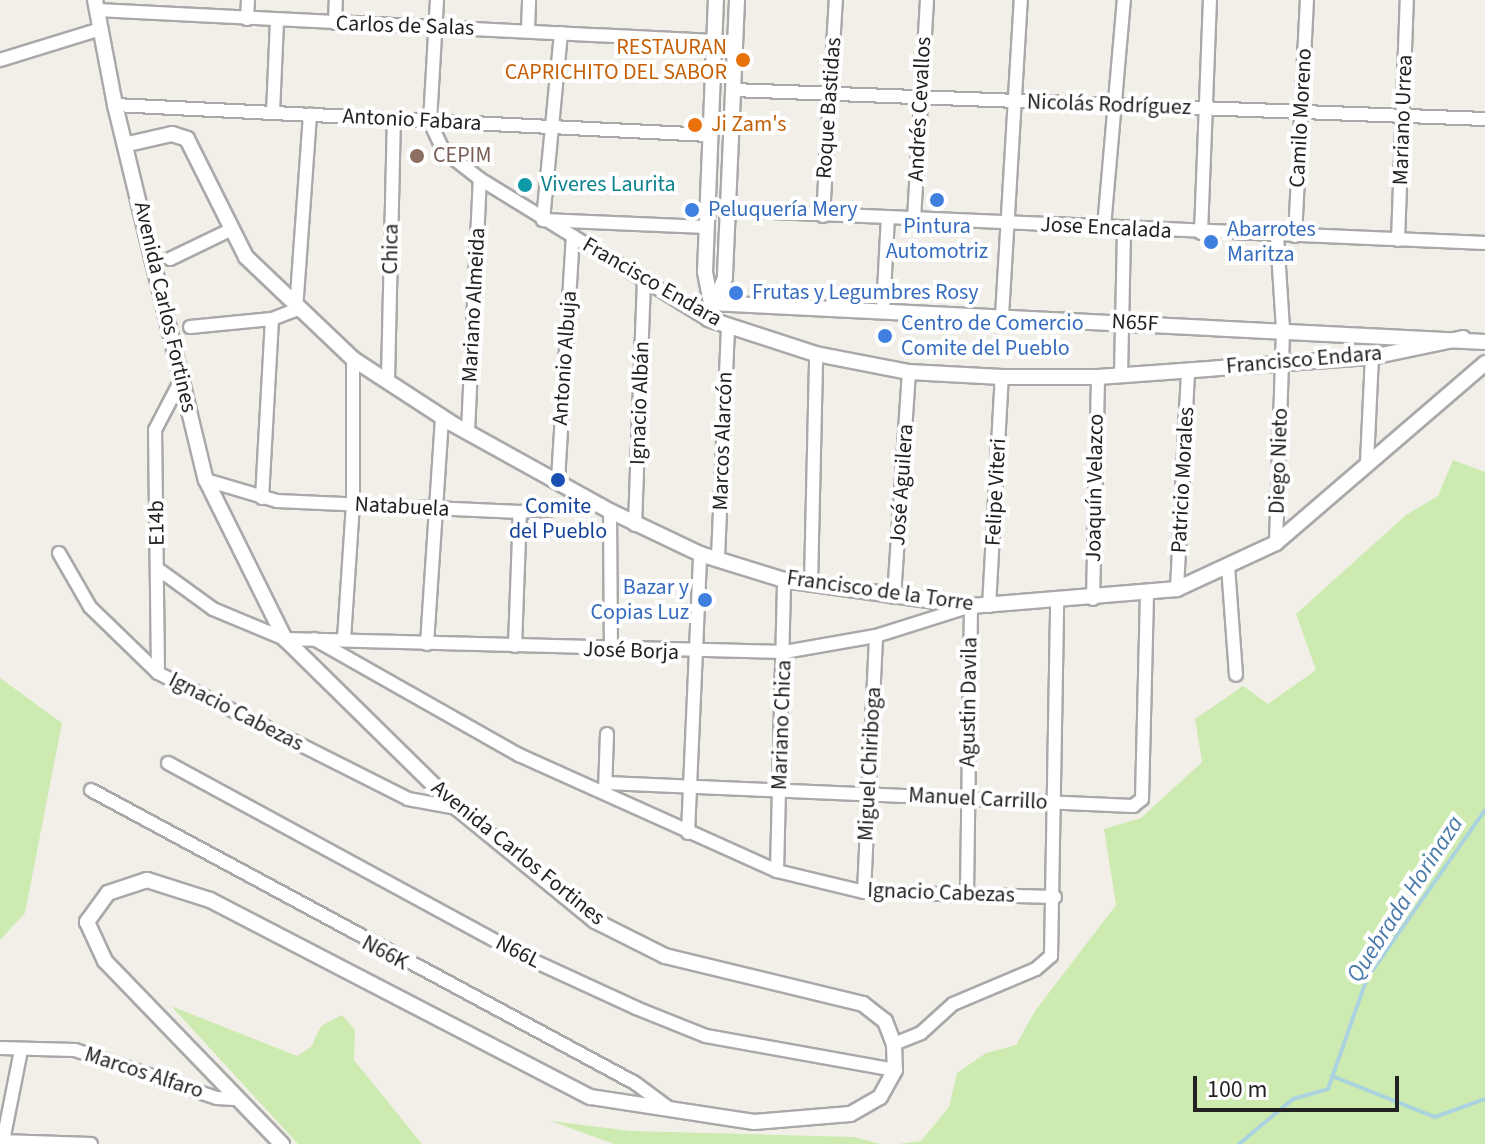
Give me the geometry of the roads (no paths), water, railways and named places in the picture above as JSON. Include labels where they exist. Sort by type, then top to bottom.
[{"type":"street","points":[[247,19],[248,0]]},
{"type":"street","points":[[335,23],[336,0]]},
{"type":"street","points":[[430,122],[437,0]]},
{"type":"street","points":[[528,31],[529,0]]},
{"type":"street","points":[[711,303],[705,272],[716,0]]},
{"type":"street","points":[[708,319],[711,303],[725,278],[737,0]]},
{"type":"street","name":"Roque Bastidas","points":[[823,216],[836,0]]},
{"type":"street","name":"Andrés Cevallos","points":[[914,219],[927,0]]},
{"type":"street","points":[[1002,316],[1010,223],[1021,0]]},
{"type":"street","points":[[1104,227],[1124,0]]},
{"type":"street","points":[[1201,233],[1210,0]]},
{"type":"street","name":"Camilo Moreno","points":[[1295,236],[1307,0]]},
{"type":"street","name":"Mariano Urrea","points":[[1398,240],[1407,0]]},
{"type":"street","name":"Carlos de Salas","points":[[96,5],[151,6],[277,21],[714,41]]},
{"type":"street","name":"Avenida Carlos Fortines","points":[[96,5],[115,105],[128,144],[206,480],[285,639],[457,808],[595,921],[665,956],[863,1004],[885,1021],[894,1044]]},
{"type":"street","points":[[273,113],[277,21]]},
{"type":"street","points":[[0,60],[101,29]]},
{"type":"street","points":[[561,33],[555,128],[543,220],[706,227]]},
{"type":"street","name":"Nicolás Rodríguez","points":[[733,90],[1485,119]]},
{"type":"street","name":"Antonio Fabara","points":[[115,105],[710,135]]},
{"type":"street","points":[[190,327],[272,319],[296,310],[310,114]]},
{"type":"street","name":"Chica","points":[[388,379],[394,119]]},
{"type":"street","name":"Francisco Endara","points":[[430,122],[443,150],[480,179],[644,281],[708,319],[816,354],[909,372],[1002,377],[1098,377],[1282,361],[1372,357],[1463,338]]},
{"type":"street","name":"Francisco de la Torre","points":[[128,144],[172,134],[187,139],[246,257],[296,310],[353,359],[442,417],[635,525],[700,554],[718,557],[784,580],[971,606],[1093,599],[1177,589],[1276,543],[1485,364]]},
{"type":"street","name":"Mariano Almeida","points":[[468,431],[480,179]]},
{"type":"street","name":"Jose Encalada","points":[[727,210],[1485,243]]},
{"type":"street","points":[[883,311],[888,217]]},
{"type":"street","points":[[1121,375],[1124,228]]},
{"type":"street","points":[[170,259],[230,230]]},
{"type":"street","name":"Diego Nieto","points":[[1276,543],[1283,329],[1277,235]]},
{"type":"street","name":"Antonio Albuja","points":[[558,480],[573,236]]},
{"type":"street","name":"Ignacio Albán","points":[[635,525],[644,281]]},
{"type":"street","name":"N65F","points":[[711,303],[1463,338]]},
{"type":"street","points":[[262,498],[272,319]]},
{"type":"street","name":"Marcos Alarcón","points":[[718,557],[728,326]]},
{"type":"street","points":[[1463,338],[1485,342]]},
{"type":"street","points":[[811,583],[816,354]]},
{"type":"street","points":[[1367,462],[1372,357]]},
{"type":"street","points":[[344,639],[353,504],[353,359]]},
{"type":"street","name":"Patricio Morales","points":[[1177,589],[1188,370]]},
{"type":"street","name":"José Aguilera","points":[[894,597],[909,372]]},
{"type":"street","name":"Felipe Viteri","points":[[989,606],[1002,377]]},
{"type":"street","name":"Joaquín Velazco","points":[[1093,599],[1098,377]]},
{"type":"street","name":"E14b","points":[[158,673],[155,430],[181,380]]},
{"type":"street","points":[[427,644],[433,509],[442,417]]},
{"type":"street","name":"Natabuela","points":[[206,480],[262,498],[520,512],[606,508]]},
{"type":"street","points":[[606,508],[611,650]]},
{"type":"street","points":[[515,646],[520,512]]},
{"type":"street","name":"Ignacio Cabezas","points":[[59,553],[90,607],[158,673],[408,799],[457,808]]},
{"type":"street","points":[[688,833],[687,785],[700,554]]},
{"type":"street","points":[[1228,566],[1236,675]]},
{"type":"street","points":[[158,569],[213,609],[285,639]]},
{"type":"street","name":"Mariano Chica","points":[[777,871],[784,580]]},
{"type":"street","name":"Manuel Carrillo","points":[[314,639],[519,755],[606,789],[687,785],[1055,802],[1123,808],[1142,799],[1147,594]]},
{"type":"street","points":[[282,1144],[105,961],[87,922],[108,893],[147,880],[210,900],[590,1097],[678,1114],[754,1122],[850,1114],[880,1097],[895,1070],[894,1044],[921,1033],[953,1004],[1045,962],[1055,946],[1057,601]]},
{"type":"street","name":"José Borja","points":[[285,639],[694,653],[784,652],[876,636],[971,606]]},
{"type":"street","name":"Agustin Davila","points":[[967,894],[971,606]]},
{"type":"street","name":"Miguel Chiriboga","points":[[864,892],[876,636]]},
{"type":"street","points":[[606,789],[607,734]]},
{"type":"street","name":"N66L","points":[[168,763],[521,955],[636,1008],[706,1036],[895,1070]]},
{"type":"street","name":"Ignacio Cabezas","points":[[606,789],[688,833],[777,871],[864,892],[1055,897]]},
{"type":"street","name":"N66K","points":[[91,790],[635,1083],[678,1114]]},
{"type":"street","name":"Marcos Alfaro","points":[[0,1048],[75,1050],[217,1098],[239,1099]]},
{"type":"street","points":[[21,1050],[2,1141],[91,1144]]},
{"type":"waterway","name":"Quebrada Horinaza","points":[[1239,1144],[1293,1099],[1328,1089],[1367,978],[1485,810]]},
{"type":"waterway","points":[[1332,1076],[1435,1117],[1485,1099]]},
{"type":"place","name":"RESTAURAN CAPRICHITO DEL SABOR","points":[[743,60]]},
{"type":"place","name":"Ji Zam's","points":[[695,125]]},
{"type":"place","name":"CEPIM","points":[[417,156]]},
{"type":"place","name":"Viveres Laurita","points":[[525,185]]},
{"type":"place","name":"Pintura Automotriz","points":[[937,200]]},
{"type":"place","name":"Peluquería Mery","points":[[692,210]]},
{"type":"place","name":"Abarrotes Maritza","points":[[1211,242]]},
{"type":"place","name":"Frutas y Legumbres Rosy","points":[[736,293]]},
{"type":"place","name":"Centro de Comercio Comite del Pueblo","points":[[885,336]]},
{"type":"place","name":"Comite del Pueblo","points":[[558,480]]},
{"type":"place","name":"Bazar y Copias Luz","points":[[705,600]]}]
